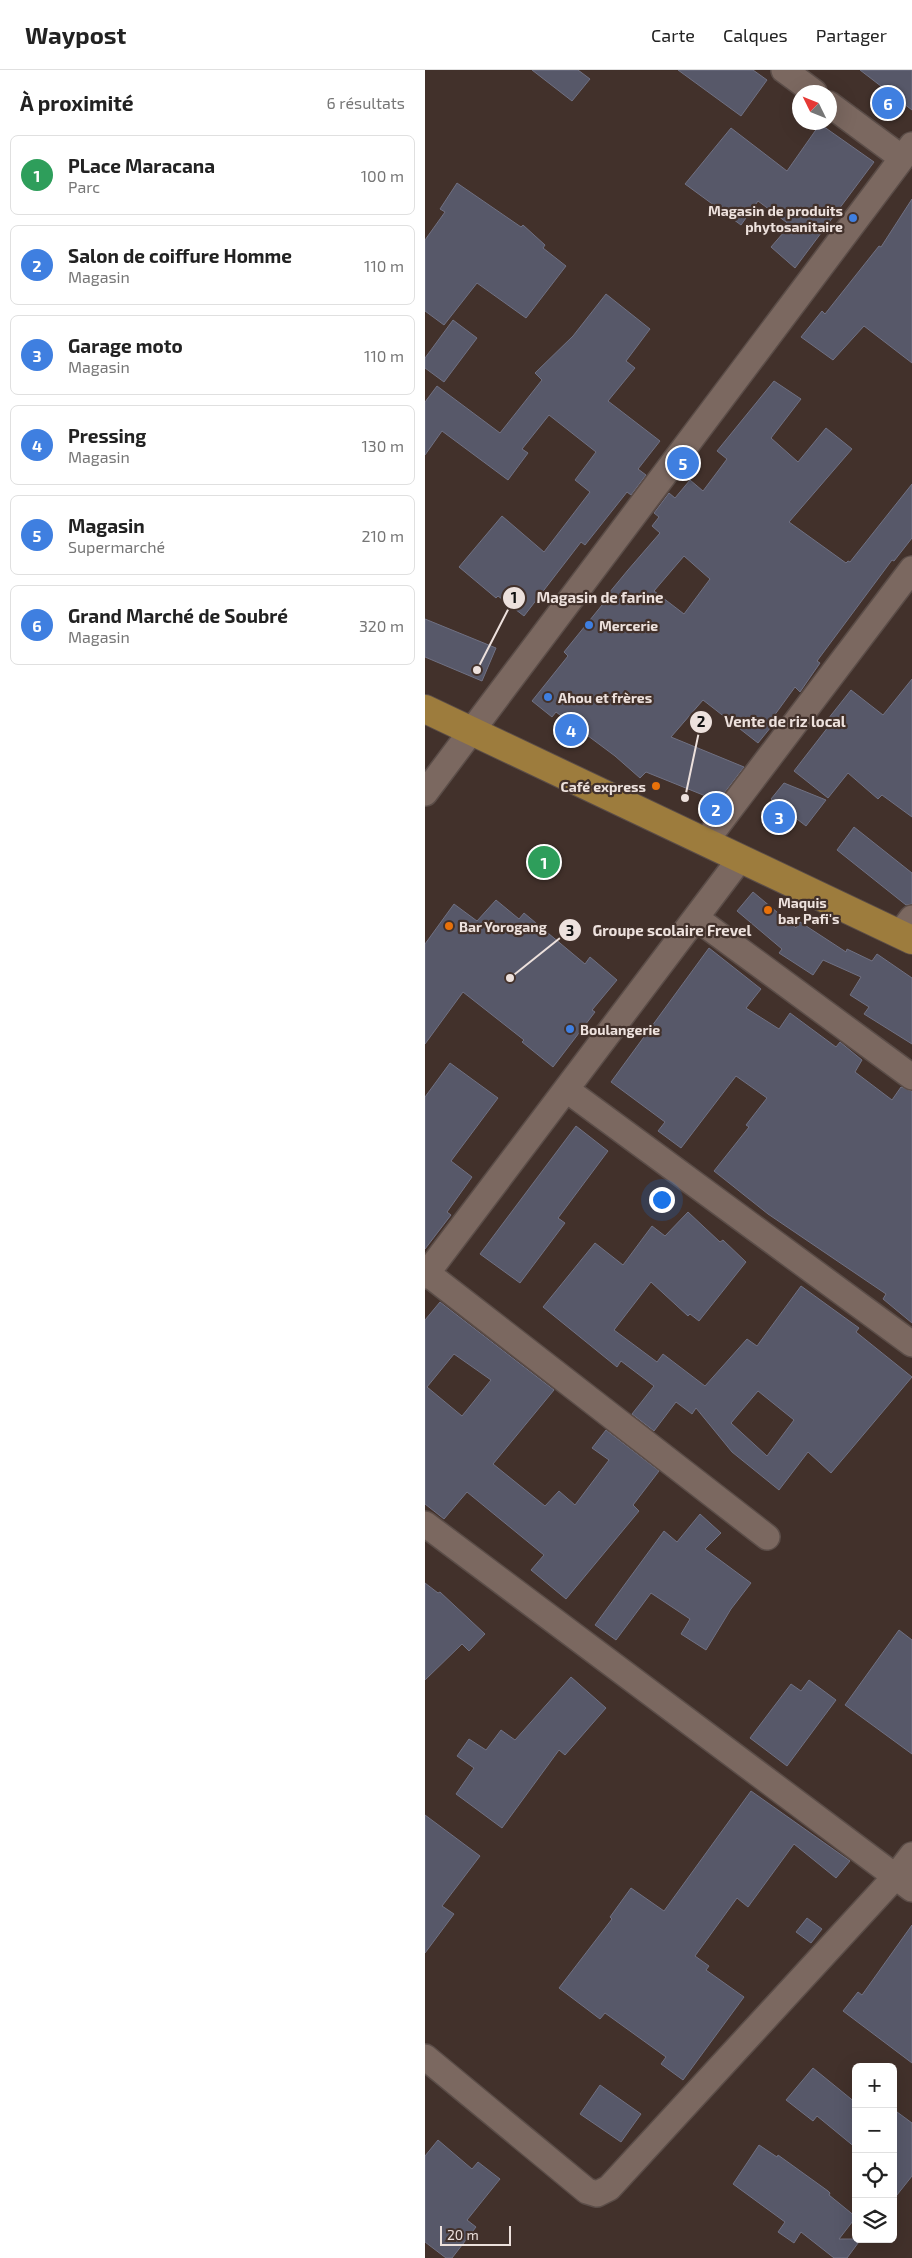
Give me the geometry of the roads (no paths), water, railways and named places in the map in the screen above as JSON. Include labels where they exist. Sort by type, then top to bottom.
[{"type":"main road","points":[[425,709],[740,859],[908,930]]},
{"type":"street","points":[[784,70],[804,85]]},
{"type":"street","points":[[425,793],[907,152],[837,109]]},
{"type":"street","points":[[705,842],[912,569]]},
{"type":"street","points":[[740,859],[426,1275],[767,1537]]},
{"type":"street","points":[[696,918],[912,1077]]},
{"type":"street","points":[[567,1090],[912,1344]]},
{"type":"street","points":[[425,1524],[904,1883]]},
{"type":"street","points":[[425,2057],[587,2191],[597,2194],[609,2188],[904,1883],[912,1855]]},
{"type":"place","name":"Grand Marché de Soubré","points":[[888,103]]},
{"type":"place","name":"Magasin de produits phytosanitaire","points":[[853,218]]},
{"type":"place","name":"Magasin","points":[[683,463]]},
{"type":"place","name":"Mercerie","points":[[589,625]]},
{"type":"place","name":"Magasin de farine","points":[[477,670]]},
{"type":"place","name":"Ahou et frères","points":[[548,697]]},
{"type":"place","name":"Pressing","points":[[571,730]]},
{"type":"place","name":"Café express","points":[[656,786]]},
{"type":"place","name":"Vente de riz local","points":[[685,798]]},
{"type":"place","name":"Salon de coiffure Homme","points":[[716,809]]},
{"type":"place","name":"Garage moto","points":[[779,817]]},
{"type":"place","name":"PLace Maracana","points":[[544,862]]},
{"type":"place","name":"Maquis bar Pafi's","points":[[768,910]]},
{"type":"place","name":"Bar Yorogang","points":[[449,926]]},
{"type":"place","name":"Groupe scolaire Frevel","points":[[510,978]]},
{"type":"place","name":"Boulangerie","points":[[570,1029]]}]
